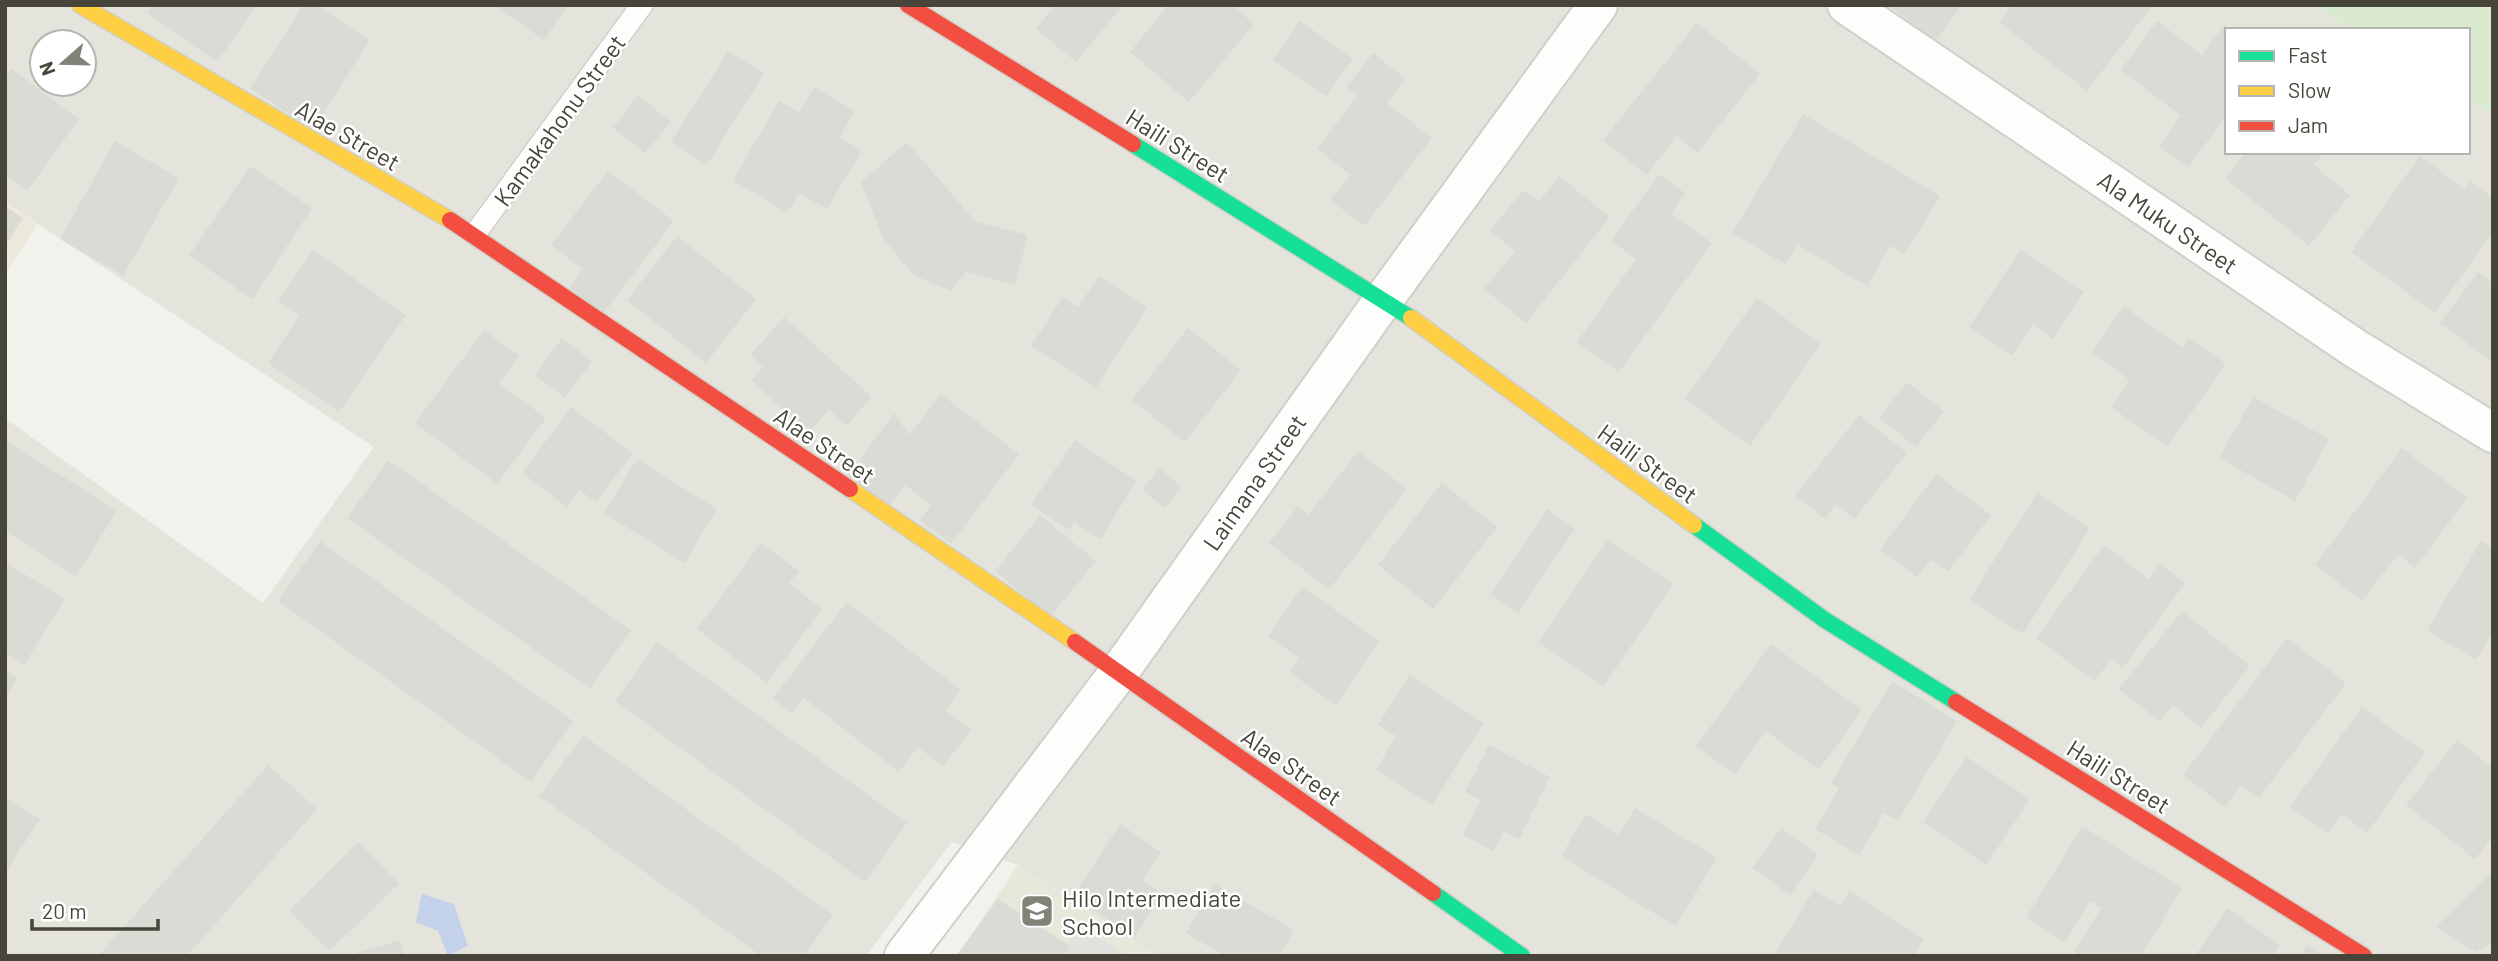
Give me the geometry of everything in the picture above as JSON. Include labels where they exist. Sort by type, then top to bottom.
[{"type":"street","name":"Alae Street","points":[[80,5],[475,234],[1119,672],[1522,956]]},
{"type":"street","name":"Haili Street","points":[[908,5],[1384,299],[1825,620],[2364,956]]},
{"type":"street","name":"Laimana Street","points":[[905,956],[1119,672],[1384,299],[1598,5]]},
{"type":"street","name":"Ala Muku Street","points":[[1847,5],[2356,349],[2493,433]]},
{"type":"lane","name":"Kamakahonu Street","points":[[475,234],[642,5]]},
{"type":"shaded area","points":[[5,5],[2312,5],[2350,28],[2225,28],[2225,154],[2470,154],[2470,100],[2493,114],[2493,956],[1157,956],[1018,865],[952,842],[866,956],[5,956],[5,418],[263,603],[374,447],[5,202]]},
{"type":"shaded area","points":[[5,202],[37,224],[5,275]]},
{"type":"shaded area","name":"Hilo Intermediate School","points":[[1018,865],[1156,956],[957,956]]},
{"type":"shaded area","points":[[1080,926],[1127,956],[1063,956]]},
{"type":"green space","points":[[2312,5],[2493,5],[2493,114],[2470,100],[2470,28],[2350,28]]},
{"type":"water","points":[[422,894],[454,904],[468,946],[448,956],[438,931],[416,922]]},
{"type":"building","points":[[152,5],[257,5],[217,62],[147,13]]},
{"type":"building","points":[[303,5],[316,5],[370,40],[313,129],[250,89]]},
{"type":"building","points":[[493,5],[568,5],[544,40]]},
{"type":"building","points":[[1055,5],[1123,5],[1076,62],[1036,29]]},
{"type":"building","points":[[1168,5],[1232,5],[1254,24],[1189,102],[1130,52]]},
{"type":"building","points":[[1888,5],[1962,5],[1935,41]]},
{"type":"building","points":[[2012,5],[2153,5],[2087,91],[1999,22]]},
{"type":"building","points":[[1300,21],[1353,59],[1326,96],[1273,60]]},
{"type":"building","points":[[2157,21],[2202,55],[2224,25],[2228,28],[2225,28],[2225,118],[2188,167],[2159,146],[2181,116],[2121,70]]},
{"type":"building","points":[[1697,23],[1760,74],[1697,153],[1677,136],[1646,175],[1603,140]]},
{"type":"building","points":[[728,51],[764,73],[707,165],[671,142]]},
{"type":"building","points":[[1373,53],[1406,79],[1387,103],[1432,138],[1364,226],[1330,200],[1351,175],[1317,149],[1357,96],[1346,88]]},
{"type":"building","points":[[12,69],[28,81],[28,98],[51,98],[79,119],[27,191],[5,175],[5,78]]},
{"type":"building","points":[[814,87],[855,111],[840,137],[862,151],[827,209],[799,193],[787,213],[733,180],[779,101],[799,112]]},
{"type":"building","points":[[638,95],[671,122],[645,153],[613,128]]},
{"type":"building","points":[[1803,114],[1940,196],[1905,254],[1890,246],[1867,286],[1797,245],[1785,264],[1732,233]]},
{"type":"building","points":[[115,141],[179,178],[123,276],[60,239]]},
{"type":"building","points":[[907,142],[976,222],[1028,235],[1015,285],[966,272],[951,291],[913,275],[883,238],[861,182]]},
{"type":"building","points":[[2244,154],[2322,154],[2314,165],[2350,195],[2309,246],[2225,178]]},
{"type":"building","points":[[2420,156],[2465,189],[2470,181],[2493,198],[2493,232],[2435,313],[2351,252]]},
{"type":"building","points":[[250,166],[312,208],[252,299],[189,256]]},
{"type":"building","points":[[608,171],[674,221],[603,314],[569,287],[582,269],[551,245]]},
{"type":"building","points":[[1659,174],[1685,193],[1671,214],[1712,243],[1619,372],[1577,342],[1636,259],[1611,241]]},
{"type":"building","points":[[1559,176],[1610,217],[1526,323],[1484,289],[1515,251],[1490,231],[1523,190],[1539,202]]},
{"type":"building","points":[[5,206],[23,218],[5,246]]},
{"type":"building","points":[[677,236],[756,299],[706,363],[627,300]]},
{"type":"building","points":[[2021,249],[2084,292],[2053,339],[2033,325],[2012,356],[1969,327]]},
{"type":"building","points":[[313,250],[406,315],[339,412],[268,363],[299,316],[278,301]]},
{"type":"building","points":[[2478,272],[2493,283],[2493,363],[2440,323]]},
{"type":"building","points":[[1099,276],[1147,307],[1096,388],[1031,346],[1063,297],[1078,307]]},
{"type":"building","points":[[1757,298],[1821,344],[1750,446],[1685,399]]},
{"type":"building","points":[[2124,306],[2182,348],[2189,338],[2226,364],[2167,447],[2111,407],[2130,380],[2091,353]]},
{"type":"building","points":[[784,317],[872,397],[846,426],[829,410],[808,433],[751,380],[763,367],[750,355]]},
{"type":"building","points":[[1188,328],[1241,370],[1185,442],[1132,400]]},
{"type":"building","points":[[484,330],[519,356],[499,383],[546,418],[497,484],[415,423]]},
{"type":"building","points":[[562,338],[592,361],[565,398],[535,375]]},
{"type":"building","points":[[1907,382],[1944,411],[1916,447],[1879,418]]},
{"type":"building","points":[[941,394],[1019,454],[951,544],[920,520],[931,505],[905,485],[885,511],[845,480],[894,413],[909,435]]},
{"type":"building","points":[[2253,397],[2329,439],[2295,501],[2219,458]]},
{"type":"building","points":[[571,407],[633,453],[596,502],[579,490],[567,507],[522,473]]},
{"type":"building","points":[[1859,415],[1907,453],[1854,519],[1836,504],[1825,519],[1795,495]]},
{"type":"building","points":[[5,440],[117,511],[76,576],[5,531]]},
{"type":"building","points":[[1075,440],[1137,481],[1100,539],[1074,522],[1069,530],[1031,505]]},
{"type":"building","points":[[2402,448],[2467,498],[2415,568],[2398,554],[2362,601],[2315,565]]},
{"type":"building","points":[[1358,451],[1407,489],[1329,590],[1269,543],[1298,506],[1308,515]]},
{"type":"building","points":[[637,459],[717,509],[684,563],[604,513]]},
{"type":"building","points":[[388,460],[631,630],[590,689],[347,518]]},
{"type":"building","points":[[1159,468],[1182,487],[1165,508],[1142,490]]},
{"type":"building","points":[[1936,474],[1991,515],[1948,572],[1931,560],[1917,577],[1880,550]]},
{"type":"building","points":[[1442,483],[1497,527],[1433,609],[1378,565]]},
{"type":"building","points":[[2037,493],[2090,528],[2023,634],[1969,600]]},
{"type":"building","points":[[1547,509],[1575,529],[1518,613],[1490,594]]},
{"type":"building","points":[[1040,515],[1096,561],[1050,617],[995,571]]},
{"type":"building","points":[[1608,540],[1673,584],[1603,687],[1538,642]]},
{"type":"building","points":[[320,541],[573,721],[531,782],[278,601]]},
{"type":"building","points":[[2481,541],[2493,548],[2493,632],[2476,660],[2427,630]]},
{"type":"building","points":[[761,543],[799,571],[789,583],[822,609],[767,683],[697,629]]},
{"type":"building","points":[[2104,545],[2149,579],[2160,564],[2185,583],[2123,668],[2111,659],[2095,681],[2036,638]]},
{"type":"building","points":[[5,562],[65,599],[24,665],[5,653]]},
{"type":"building","points":[[1302,587],[1380,641],[1336,705],[1289,672],[1299,658],[1268,636]]},
{"type":"building","points":[[847,602],[961,690],[945,710],[971,730],[943,766],[918,747],[899,772],[804,698],[791,713],[773,698]]},
{"type":"building","points":[[2182,611],[2250,666],[2201,728],[2173,705],[2160,721],[2119,689]]},
{"type":"building","points":[[2287,638],[2346,683],[2259,798],[2241,785],[2225,807],[2183,775]]},
{"type":"building","points":[[657,642],[907,823],[865,882],[615,701]]},
{"type":"building","points":[[1771,644],[1862,710],[1819,770],[1766,731],[1735,775],[1696,746]]},
{"type":"building","points":[[5,670],[17,678],[5,698]]},
{"type":"building","points":[[1410,675],[1484,723],[1432,805],[1376,770],[1396,736],[1378,725]]},
{"type":"building","points":[[1892,681],[1957,721],[1898,821],[1884,813],[1859,855],[1815,829],[1839,788],[1831,783]]},
{"type":"building","points":[[2362,707],[2425,752],[2367,833],[2342,814],[2328,834],[2290,807]]},
{"type":"building","points":[[583,735],[833,915],[804,956],[761,956],[539,796]]},
{"type":"building","points":[[2457,740],[2493,768],[2493,837],[2475,859],[2406,805]]},
{"type":"building","points":[[1489,745],[1550,777],[1519,839],[1504,831],[1493,851],[1463,835],[1481,800],[1465,792]]},
{"type":"building","points":[[1967,757],[2030,799],[1986,865],[1923,822]]},
{"type":"building","points":[[268,765],[317,809],[187,956],[98,956]]},
{"type":"building","points":[[5,797],[40,819],[5,873]]},
{"type":"building","points":[[1635,808],[1717,858],[1675,926],[1561,856],[1586,814],[1619,835]]},
{"type":"building","points":[[1120,824],[1161,852],[1143,880],[1163,894],[1134,938],[1073,896]]},
{"type":"building","points":[[2082,826],[2182,888],[2141,956],[2079,956],[2074,952],[2101,908],[2090,901],[2065,943],[2026,918]]},
{"type":"building","points":[[1781,828],[1818,855],[1790,895],[1752,868]]},
{"type":"building","points":[[359,842],[399,884],[329,951],[289,910]]},
{"type":"building","points":[[2493,871],[2493,942],[2476,952],[2436,927]]},
{"type":"building","points":[[1214,884],[1294,930],[1279,956],[1224,956],[1186,933]]},
{"type":"building","points":[[1814,890],[1840,906],[1849,891],[1924,939],[1914,956],[1773,956]]},
{"type":"building","points":[[998,899],[1070,946],[1063,956],[956,956]]},
{"type":"building","points":[[2227,908],[2280,945],[2272,956],[2195,956]]},
{"type":"building","points":[[400,940],[405,956],[350,956],[350,955]]},
{"type":"building","points":[[2308,945],[2323,956],[2300,956]]},
{"type":"traffic: fast","points":[[1133,144],[1411,318]]},
{"type":"traffic: fast","points":[[1694,525],[1825,620],[1956,702]]},
{"type":"traffic: fast","points":[[1433,893],[1522,956]]},
{"type":"traffic: slow","points":[[80,5],[450,220]]},
{"type":"traffic: slow","points":[[1411,318],[1694,525]]},
{"type":"traffic: slow","points":[[850,489],[1075,642]]},
{"type":"traffic: jam","points":[[908,5],[1133,144]]},
{"type":"traffic: jam","points":[[450,220],[850,489]]},
{"type":"traffic: jam","points":[[1075,642],[1433,893]]},
{"type":"traffic: jam","points":[[1956,702],[2364,956]]},
{"type":"place","name":"Hilo Intermediate School","points":[[1037,911]]}]
